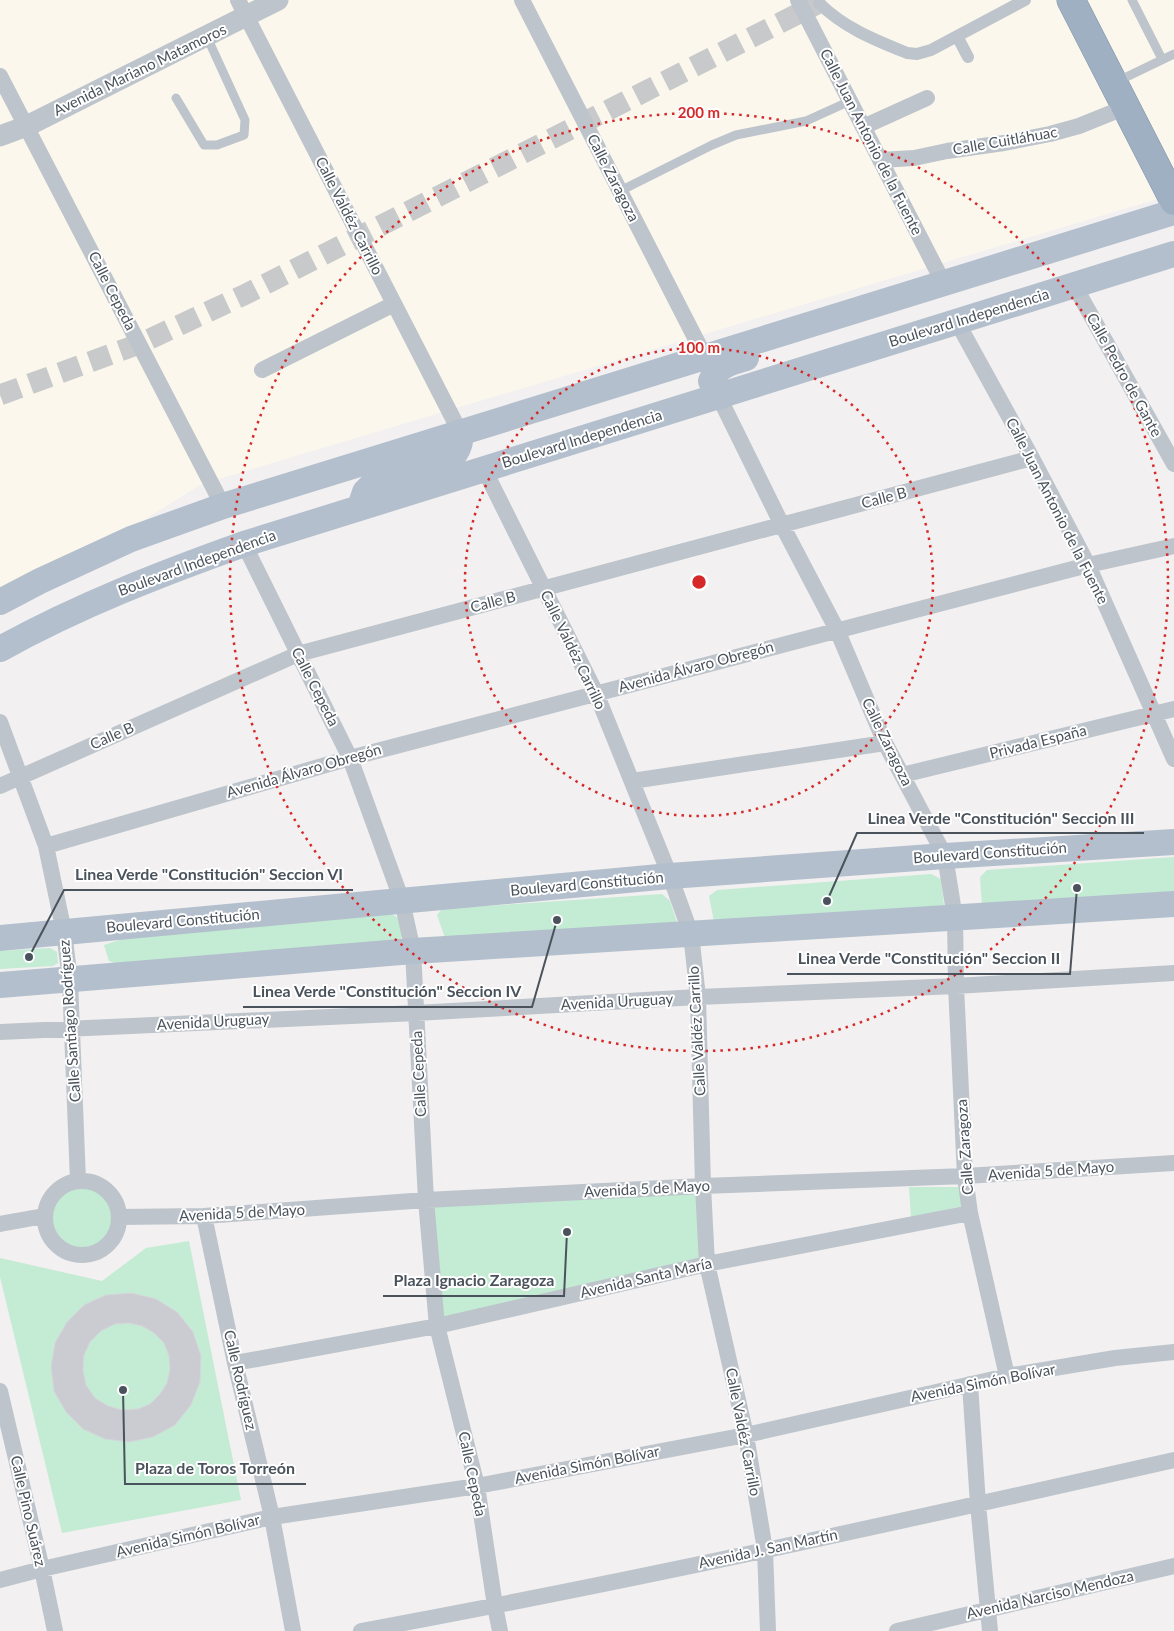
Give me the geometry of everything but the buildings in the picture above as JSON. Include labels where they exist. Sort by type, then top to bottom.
[{"type":"highway","points":[[1071,0],[1174,201]]},
{"type":"main road","points":[[0,602],[40,581],[131,539],[223,506],[1174,212]]},
{"type":"main road","name":"Boulevard Independencia","points":[[0,649],[37,628],[92,602],[170,570],[244,544],[1174,254]]},
{"type":"main road","points":[[720,397],[712,381],[713,375],[718,369],[730,363],[787,344],[801,327]]},
{"type":"main road","points":[[360,507],[364,492],[372,485],[431,468],[447,461],[458,450],[461,439],[460,432]]},
{"type":"main road","name":"Boulevard Constitución","points":[[0,938],[670,876],[1174,842]]},
{"type":"main road","points":[[0,985],[413,951],[1174,904]]},
{"type":"street","name":"Avenida Mariano Matamoros","points":[[0,136],[27,126],[207,37],[242,8],[278,0]]},
{"type":"street","name":"Calle Zaragoza","points":[[522,0],[705,357]]},
{"type":"street","name":"Calle Juan Antonio de la Fuente","points":[[798,0],[944,284]]},
{"type":"street","points":[[819,3],[845,25],[907,53],[917,54],[931,50],[1025,0]]},
{"type":"street","name":"Calle Valdéz Carrillo","points":[[242,8],[460,432]]},
{"type":"street","points":[[957,36],[968,57]]},
{"type":"street","name":"Calle Cepeda","points":[[0,76],[223,506]]},
{"type":"street","points":[[863,127],[927,98]]},
{"type":"street","name":"Calle Cuitláhuac","points":[[880,160],[914,158],[1050,134],[1079,126],[1126,107]]},
{"type":"street","name":"Calle Pedro de Gante","points":[[1074,285],[1174,464]]},
{"type":"street","points":[[262,370],[394,304]]},
{"type":"street","name":"Calle Juan Antonio de la Fuente","points":[[957,322],[1088,565],[1174,759]]},
{"type":"street","name":"Calle Zaragoza","points":[[720,397],[782,525],[837,630],[885,743],[945,856],[955,918],[956,986],[965,1176],[970,1213],[1008,1376]]},
{"type":"street","name":"Calle B","points":[[0,786],[298,654],[1032,458]]},
{"type":"street","name":"Calle Valdéz Carrillo","points":[[484,469],[596,693],[670,876],[691,934],[698,997],[702,1186],[707,1264],[746,1434],[765,1550],[768,1631]]},
{"type":"street","name":"Calle Cepeda","points":[[244,544],[350,758],[402,901],[413,951],[426,1200],[437,1326],[477,1486],[500,1631]]},
{"type":"street","name":"Avenida Álvaro Obregón","points":[[46,846],[350,758],[1088,565],[1174,546]]},
{"type":"street","name":"Privada España","points":[[902,775],[1174,709]]},
{"type":"street","name":"Calle Santiago Rodríguez","points":[[0,722],[46,846],[64,932],[70,980],[78,1180]]},
{"type":"street","points":[[632,781],[885,743]]},
{"type":"street","name":"Avenida Uruguay","points":[[0,1032],[956,986],[1174,973]]},
{"type":"street","name":"Avenida 5 de Mayo","points":[[119,1217],[204,1216],[426,1200],[702,1186],[965,1176],[1174,1163]]},
{"type":"street","points":[[78,1180],[90,1181],[102,1186],[111,1194],[117,1205],[118,1229],[112,1240],[104,1248],[93,1254],[69,1253],[58,1247],[50,1239],[45,1228],[44,1216],[47,1203],[54,1192],[66,1184],[78,1180]]},
{"type":"street","name":"Avenida Santa María","points":[[235,1363],[437,1326],[707,1264],[970,1213]]},
{"type":"street","points":[[0,1224],[44,1216]]},
{"type":"street","name":"Calle Rodríguez","points":[[204,1216],[235,1363],[272,1517],[293,1631]]},
{"type":"street","name":"Avenida Simón Bolívar","points":[[0,1580],[272,1517],[477,1486],[746,1434],[1008,1376],[1115,1358],[1174,1352]]},
{"type":"street","points":[[970,1384],[978,1504],[990,1631]]},
{"type":"street","name":"Calle Pino Suárez","points":[[0,1391],[3,1421],[42,1569],[55,1631]]},
{"type":"street","name":"Avenida J. San Martín","points":[[360,1631],[495,1606],[765,1550],[1174,1460]]},
{"type":"street","name":"Avenida Narciso Mendoza","points":[[896,1631],[1174,1566]]},
{"type":"lane","points":[[1132,0],[1162,59]]},
{"type":"lane","points":[[176,98],[204,145],[216,145],[244,135],[244,120],[207,37]]},
{"type":"lane","points":[[1113,83],[1174,54]]},
{"type":"lane","points":[[620,191],[712,144],[736,136],[806,121],[850,101]]},
{"type":"shaded area","points":[[0,0],[1174,0],[1174,194],[202,484],[0,609]]},
{"type":"green space","points":[[1174,857],[1174,899],[982,906],[980,877],[987,870]]},
{"type":"green space","points":[[931,874],[941,879],[944,906],[714,922],[709,896],[717,890]]},
{"type":"green space","points":[[662,894],[670,901],[678,925],[446,941],[437,915],[442,909]]},
{"type":"green space","points":[[391,913],[398,918],[402,936],[397,946],[115,963],[109,961],[104,945],[148,931]]},
{"type":"green space","points":[[50,948],[57,952],[58,963],[53,966],[0,969],[0,951]]},
{"type":"green space","points":[[83,1187],[100,1192],[105,1196],[109,1201],[114,1218],[109,1235],[105,1240],[100,1244],[83,1249],[66,1244],[61,1240],[57,1235],[52,1218],[57,1201],[61,1196],[66,1192]]},
{"type":"green space","points":[[701,1187],[707,1263],[437,1325],[427,1201]]},
{"type":"green space","points":[[909,1187],[964,1187],[964,1206],[911,1217]]},
{"type":"green space","points":[[189,1241],[241,1500],[62,1533],[0,1277],[0,1258],[102,1281],[146,1248]]},
{"type":"tunnel","points":[[0,395],[139,344],[244,295],[825,0]]},
{"type":"place","name":"Linea Verde \"Constitución\" Seccion II","points":[[1077,888]]},
{"type":"place","name":"Linea Verde \"Constitución\" Seccion III","points":[[827,901]]},
{"type":"place","name":"Linea Verde \"Constitución\" Seccion IV","points":[[557,920]]},
{"type":"place","name":"Linea Verde \"Constitución\" Seccion VI","points":[[29,957]]},
{"type":"place","name":"Plaza Ignacio Zaragoza","points":[[567,1232]]},
{"type":"place","name":"Plaza de Toros Torreón","points":[[123,1390]]}]
